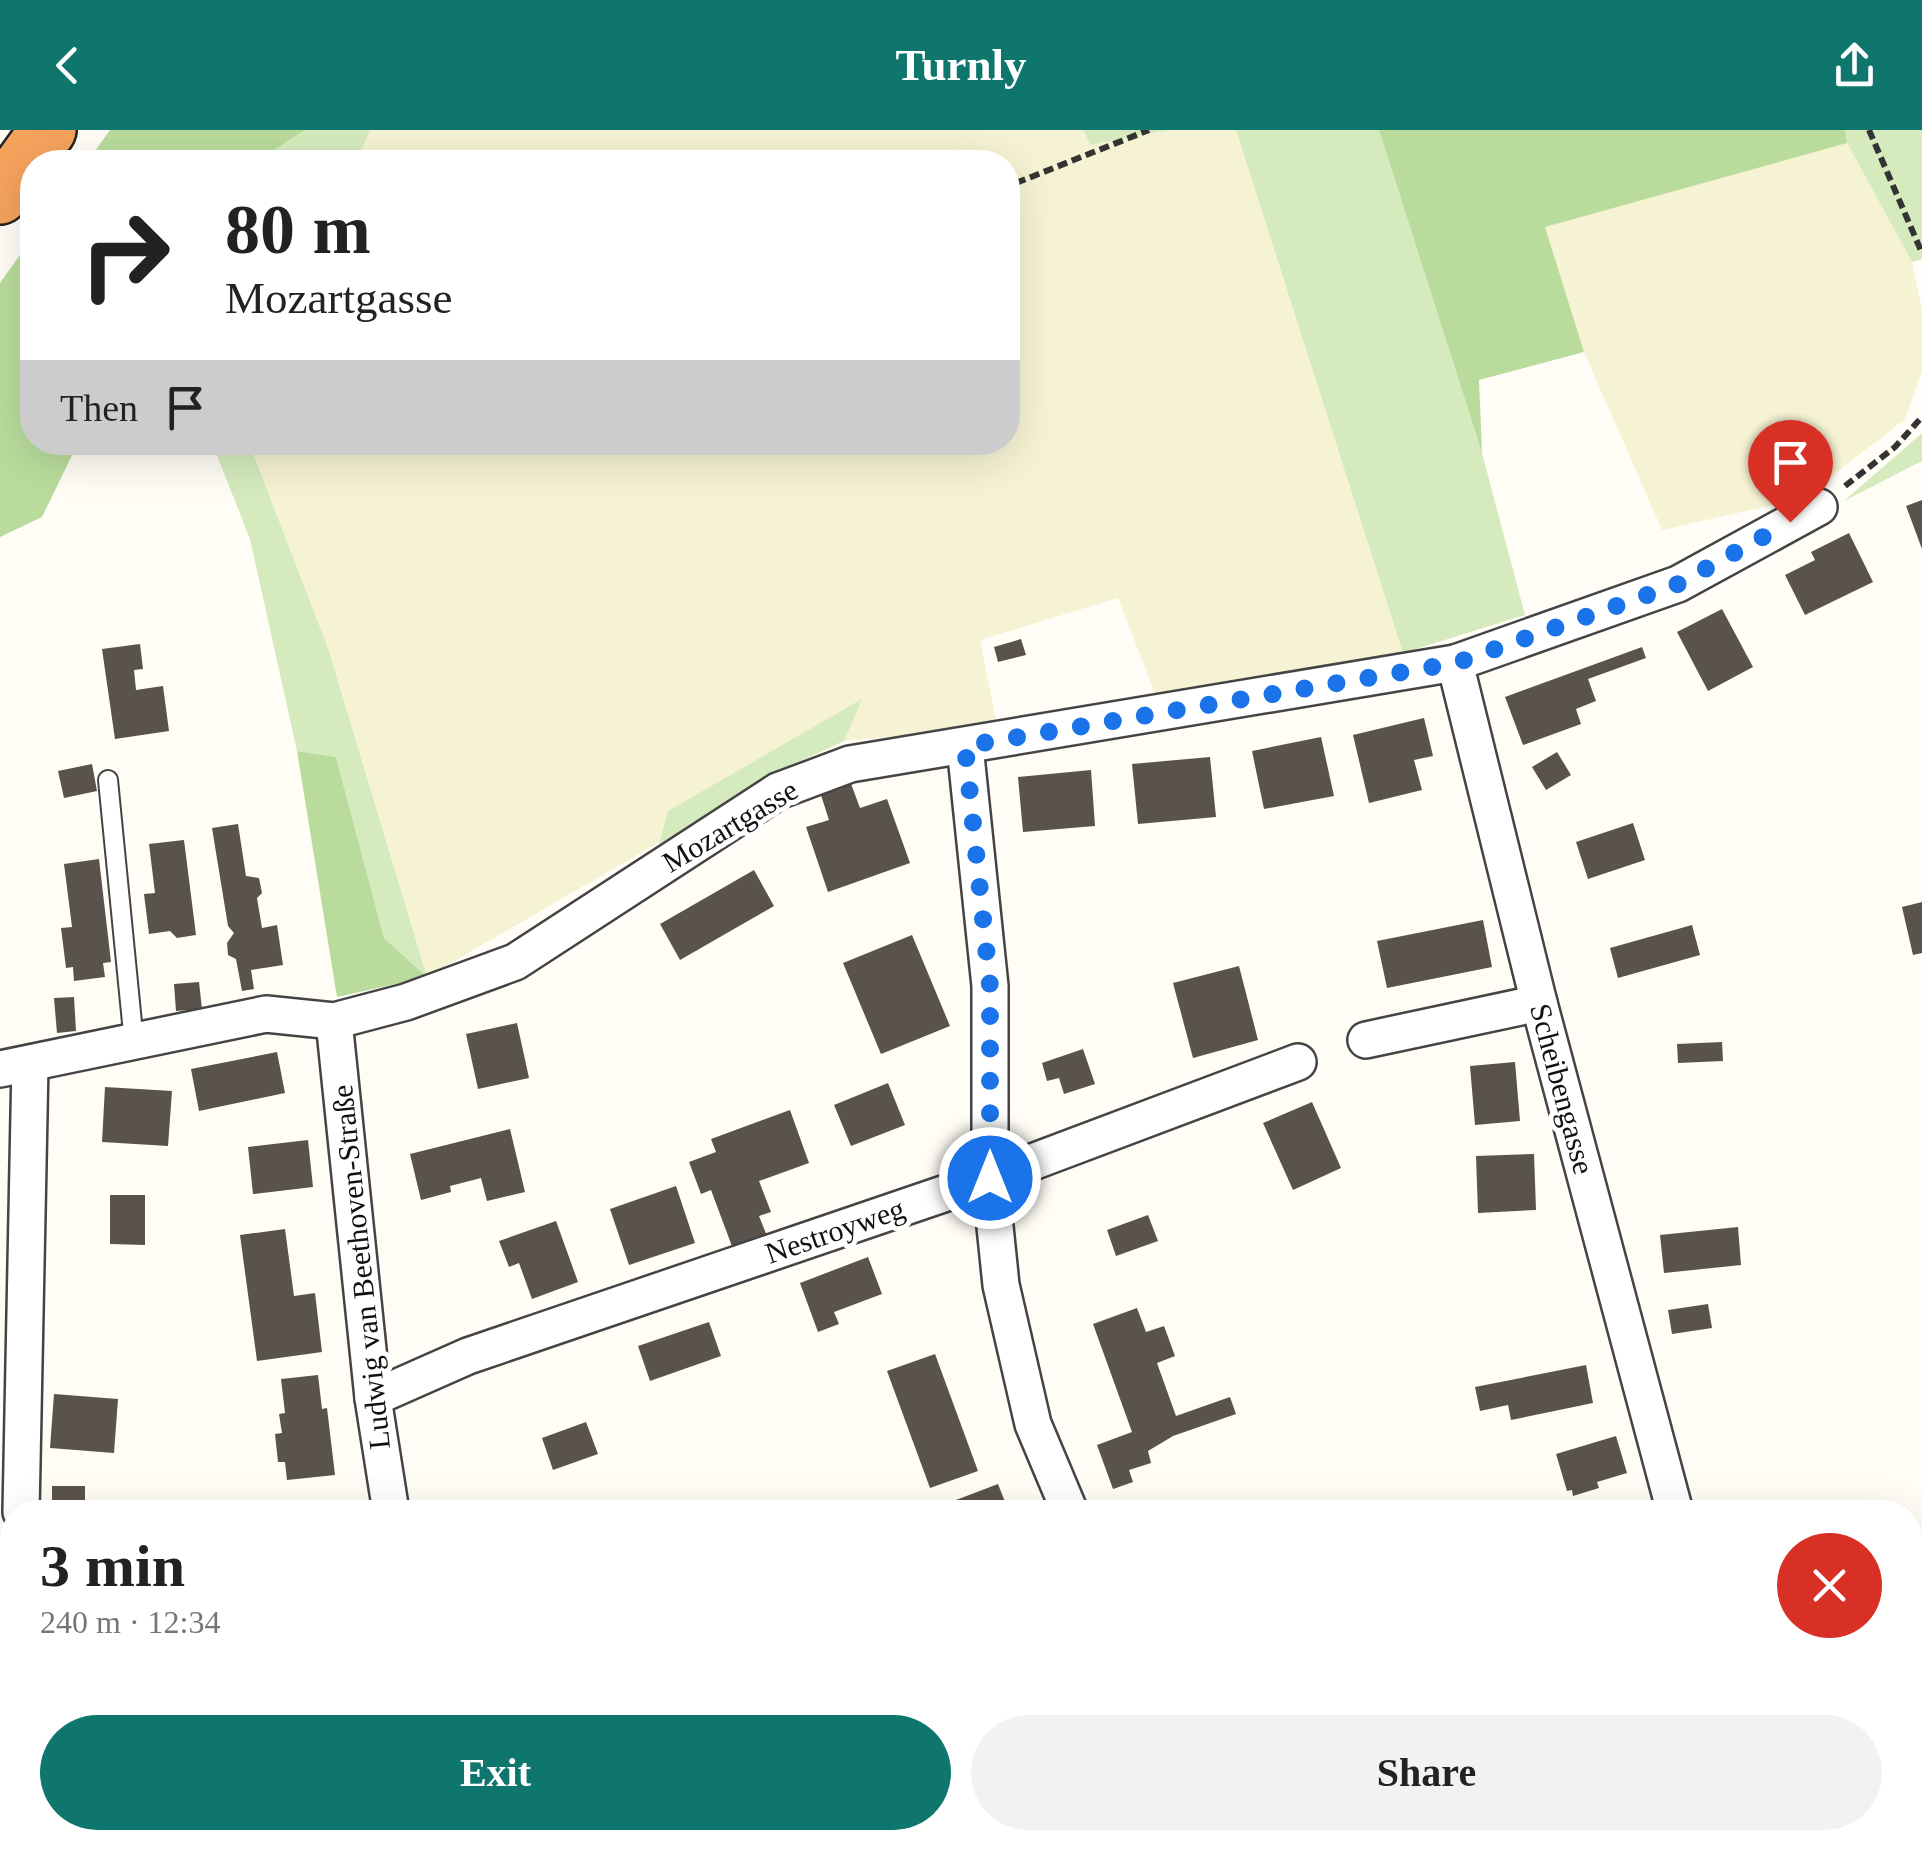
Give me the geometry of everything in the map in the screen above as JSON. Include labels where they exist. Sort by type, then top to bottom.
[{"type":"highway","points":[[0,196],[20,168]]},
{"type":"street","name":"Mozartgasse","points":[[15,1067],[266,1014],[334,1021],[406,1002],[514,962],[778,791],[850,764],[1456,663],[1678,584],[1818,507]]},
{"type":"street","name":"Scheibengasse","points":[[1456,663],[1539,1003],[1672,1500]]},
{"type":"street","points":[[965,746],[990,986],[990,1178],[1001,1285],[1032,1424],[1065,1500]]},
{"type":"street","points":[[1366,1040],[1539,1003]]},
{"type":"street","name":"Ludwig van Beethoven-Straße","points":[[334,1021],[372,1398],[390,1500]]},
{"type":"street","name":"Nestroyweg","points":[[372,1398],[468,1356],[990,1178],[1298,1062]]},
{"type":"street","points":[[15,1067],[21,1500]]},
{"type":"lane","points":[[108,780],[134,1043]]},
{"type":"path","points":[[1020,181],[1149,130]]},
{"type":"path","points":[[1868,130],[1922,253]]},
{"type":"path","points":[[1818,507],[1895,447],[1922,417]]},
{"type":"shaded area","points":[[370,130],[1083,130],[1090,145],[1168,130],[1236,130],[1403,653],[1160,706],[1118,598],[980,640],[997,726],[844,741],[792,765],[427,977],[328,648],[254,455],[1020,455],[1020,150],[361,150]]},
{"type":"shaded area","points":[[1847,143],[1912,262],[1922,311],[1922,371],[1905,419],[1804,498],[1662,530],[1584,352],[1544,227]]},
{"type":"green space","points":[[110,130],[305,130],[274,150],[96,150]]},
{"type":"green space","points":[[305,130],[370,130],[361,150],[274,150]]},
{"type":"green space","points":[[1083,130],[1168,130],[1090,145]]},
{"type":"green space","points":[[1236,130],[1379,130],[1482,453],[1525,615],[1403,653]]},
{"type":"green space","points":[[1379,130],[1845,130],[1847,143],[1545,227],[1584,352],[1479,380],[1482,453]]},
{"type":"green space","points":[[1845,130],[1922,130],[1922,259],[1912,262],[1847,143]]},
{"type":"green space","points":[[20,255],[20,455],[72,455],[42,517],[0,537],[0,283]]},
{"type":"green space","points":[[1922,433],[1922,461],[1844,501]]},
{"type":"green space","points":[[217,455],[254,455],[328,648],[427,977],[384,938],[336,757],[297,751],[250,539]]},
{"type":"green space","points":[[862,699],[844,741],[792,765],[659,844],[668,811]]},
{"type":"green space","points":[[297,751],[336,757],[384,938],[427,977],[337,997]]},
{"type":"building","points":[[1922,500],[1922,549],[1906,506]]},
{"type":"building","points":[[1849,533],[1873,582],[1805,615],[1785,575],[1815,560],[1811,552]]},
{"type":"building","points":[[1722,609],[1753,667],[1708,691],[1677,632]]},
{"type":"building","points":[[1021,639],[1026,655],[998,662],[994,647]]},
{"type":"building","points":[[140,644],[143,669],[134,670],[136,690],[163,686],[169,731],[115,739],[102,649]]},
{"type":"building","points":[[1642,647],[1646,658],[1588,679],[1596,701],[1576,709],[1581,724],[1523,745],[1505,697]]},
{"type":"building","points":[[1424,718],[1433,756],[1414,760],[1422,790],[1369,803],[1353,735]]},
{"type":"building","points":[[1321,737],[1334,796],[1264,809],[1252,751]]},
{"type":"building","points":[[1557,752],[1571,775],[1546,790],[1532,767]]},
{"type":"building","points":[[1210,757],[1216,817],[1138,824],[1132,764]]},
{"type":"building","points":[[92,764],[97,791],[64,798],[58,771]]},
{"type":"building","points":[[1091,770],[1095,826],[1023,832],[1018,777]]},
{"type":"building","points":[[850,781],[860,808],[887,799],[910,863],[828,892],[806,827],[829,820],[820,792]]},
{"type":"building","points":[[1633,823],[1645,860],[1588,879],[1576,842]]},
{"type":"building","points":[[238,824],[246,876],[259,878],[262,893],[257,898],[262,928],[277,925],[283,965],[251,970],[254,989],[242,991],[236,959],[228,955],[227,943],[234,933],[228,926],[212,828]]},
{"type":"building","points":[[184,840],[196,935],[177,938],[170,931],[149,934],[144,894],[155,893],[149,844]]},
{"type":"building","points":[[99,859],[111,962],[103,963],[105,977],[74,981],[73,967],[66,968],[61,928],[72,927],[64,864]]},
{"type":"building","points":[[754,870],[774,906],[680,960],[660,924]]},
{"type":"building","points":[[1922,902],[1922,953],[1913,955],[1902,907]]},
{"type":"building","points":[[1483,920],[1492,967],[1387,988],[1377,941]]},
{"type":"building","points":[[1692,925],[1700,955],[1618,978],[1610,948]]},
{"type":"building","points":[[912,935],[950,1026],[881,1054],[843,963]]},
{"type":"building","points":[[1239,966],[1258,1040],[1193,1058],[1173,983]]},
{"type":"building","points":[[199,982],[202,1009],[176,1011],[174,984]]},
{"type":"building","points":[[74,997],[76,1031],[57,1033],[54,998]]},
{"type":"building","points":[[517,1023],[529,1078],[478,1089],[466,1034]]},
{"type":"building","points":[[1722,1042],[1723,1061],[1678,1063],[1677,1044]]},
{"type":"building","points":[[1083,1049],[1095,1084],[1064,1094],[1059,1078],[1047,1081],[1042,1063]]},
{"type":"building","points":[[277,1052],[285,1093],[199,1111],[191,1069]]},
{"type":"building","points":[[1515,1062],[1520,1121],[1475,1125],[1470,1066]]},
{"type":"building","points":[[888,1083],[905,1125],[851,1146],[834,1105]]},
{"type":"building","points":[[105,1087],[172,1091],[168,1146],[102,1142]]},
{"type":"building","points":[[1312,1102],[1341,1168],[1293,1190],[1263,1123]]},
{"type":"building","points":[[790,1110],[809,1163],[759,1181],[771,1212],[759,1216],[767,1236],[733,1249],[711,1190],[701,1194],[689,1162],[716,1152],[711,1139]]},
{"type":"building","points":[[510,1129],[525,1192],[487,1201],[481,1178],[450,1186],[451,1192],[421,1200],[410,1154]]},
{"type":"building","points":[[308,1140],[313,1187],[253,1194],[248,1147]]},
{"type":"building","points":[[1534,1154],[1536,1210],[1478,1213],[1476,1156]]},
{"type":"building","points":[[676,1186],[695,1243],[629,1265],[610,1209]]},
{"type":"building","points":[[110,1195],[145,1195],[145,1245],[110,1244]]},
{"type":"building","points":[[1148,1215],[1158,1241],[1116,1256],[1107,1230]]},
{"type":"building","points":[[556,1221],[578,1282],[532,1299],[519,1263],[509,1267],[499,1241]]},
{"type":"building","points":[[1738,1227],[1741,1265],[1664,1273],[1660,1235]]},
{"type":"building","points":[[285,1229],[294,1296],[315,1293],[322,1352],[257,1361],[240,1235]]},
{"type":"building","points":[[868,1257],[882,1294],[834,1312],[839,1324],[818,1332],[800,1283]]},
{"type":"building","points":[[1708,1304],[1712,1328],[1672,1334],[1668,1310]]},
{"type":"building","points":[[1137,1308],[1146,1332],[1164,1326],[1175,1356],[1157,1363],[1176,1416],[1230,1397],[1236,1414],[1173,1436],[1148,1451],[1151,1463],[1129,1470],[1133,1482],[1113,1489],[1097,1445],[1132,1432],[1093,1324]]},
{"type":"building","points":[[709,1322],[721,1356],[650,1381],[638,1346]]},
{"type":"building","points":[[935,1354],[978,1471],[930,1488],[887,1371]]},
{"type":"building","points":[[1586,1365],[1593,1403],[1511,1420],[1508,1405],[1480,1411],[1475,1387]]},
{"type":"building","points":[[318,1375],[322,1409],[327,1408],[335,1475],[287,1480],[285,1462],[278,1462],[275,1434],[282,1433],[279,1414],[285,1413],[281,1379]]},
{"type":"building","points":[[54,1394],[118,1399],[114,1453],[50,1448]]},
{"type":"building","points":[[586,1422],[598,1454],[553,1470],[542,1438]]},
{"type":"building","points":[[1616,1436],[1627,1473],[1597,1482],[1599,1488],[1573,1496],[1572,1490],[1567,1491],[1556,1454]]},
{"type":"building","points":[[998,1484],[1004,1500],[956,1500]]},
{"type":"building","points":[[52,1486],[85,1486],[85,1500],[52,1500]]},
{"type":"route","points":[[990,1178],[990,986],[965,746],[1456,663],[1678,584],[1790,522]]}]
